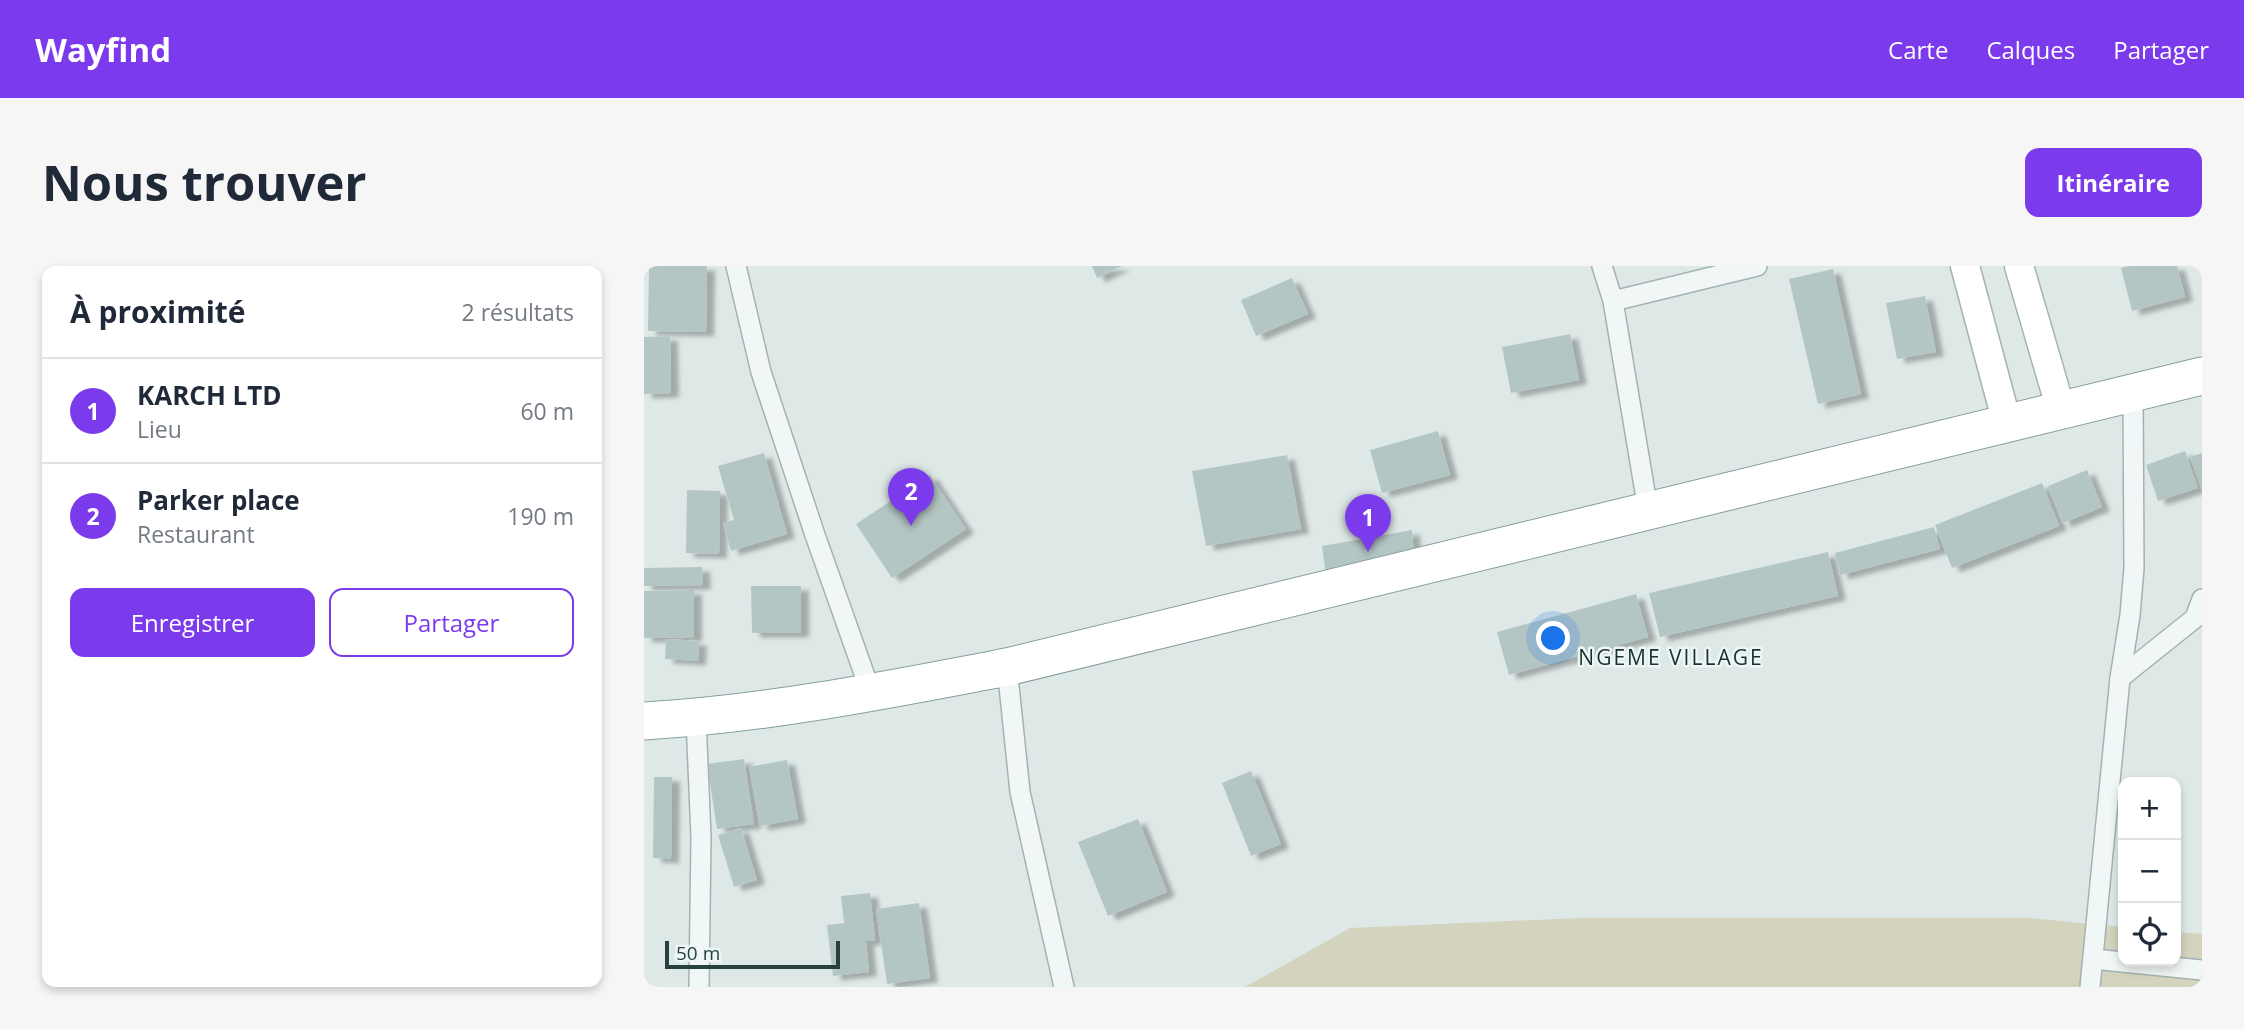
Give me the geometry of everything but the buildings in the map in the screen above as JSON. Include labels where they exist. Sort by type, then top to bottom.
[{"type":"highway","points":[[644,721],[695,718],[871,693],[1007,667],[2202,376]]},
{"type":"main road","points":[[1965,266],[2007,423]]},
{"type":"main road","points":[[2019,266],[2061,410]]},
{"type":"street","points":[[736,266],[761,372],[871,693]]},
{"type":"street","points":[[1602,266],[1612,301],[1648,510]]},
{"type":"street","points":[[1612,301],[1757,266]]},
{"type":"street","points":[[2090,987],[2120,678],[2134,568],[2133,392]]},
{"type":"street","points":[[2120,678],[2195,618],[2202,599]]},
{"type":"street","points":[[1007,667],[1020,792],[1064,987]]},
{"type":"street","points":[[695,718],[701,837],[699,987]]},
{"type":"street","points":[[2093,959],[2202,970]]},
{"type":"green space","points":[[1580,918],[2030,918],[2118,927],[2118,966],[2181,966],[2181,932],[2202,934],[2202,987],[1245,987],[1350,928]]},
{"type":"place","name":"Parker place","points":[[911,526]]},
{"type":"place","name":"KARCH LTD","points":[[1368,552]]},
{"type":"district","name":"NGEME VILLAGE","points":[[1671,657]]}]
